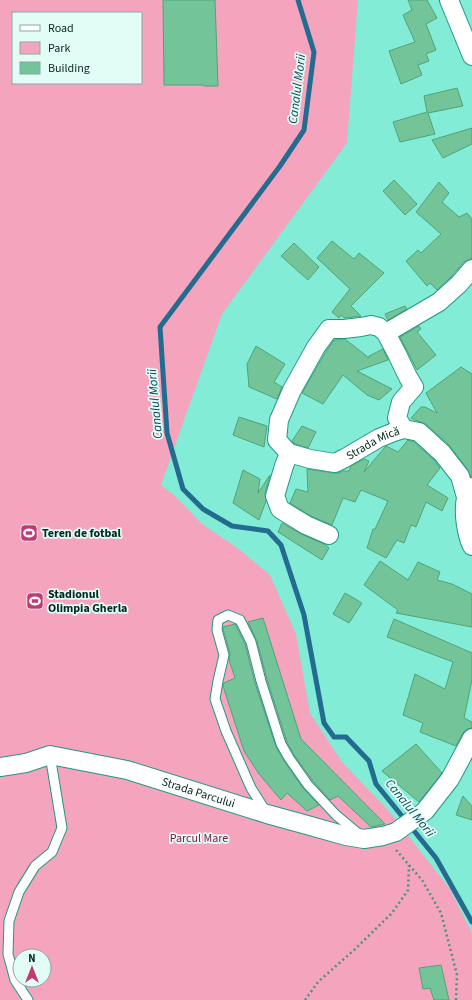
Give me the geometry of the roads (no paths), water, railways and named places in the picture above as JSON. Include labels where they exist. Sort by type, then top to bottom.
[{"type":"street","points":[[449,0],[472,56]]},
{"type":"street","points":[[386,333],[439,302],[459,284],[472,269]]},
{"type":"street","points":[[329,535],[306,525],[280,509],[275,496],[289,453],[277,440],[279,420],[292,390],[316,347],[329,329],[356,328],[371,325],[379,327],[386,333],[414,387],[402,402],[397,418],[404,429]]},
{"type":"street","name":"Strada Mică","points":[[289,453],[310,459],[335,463],[379,438],[394,432],[404,429],[419,432],[442,453],[460,476],[469,492],[465,511],[467,530],[472,546]]},
{"type":"street","name":"Strada Parcului","points":[[0,767],[26,762],[50,755],[127,770],[267,814],[346,836],[364,839],[390,834],[425,811],[450,779],[472,738]]},
{"type":"lane","points":[[267,814],[251,788],[226,731],[214,699],[224,655],[217,630],[218,620],[228,615],[240,620],[251,642],[281,744],[289,758],[308,785],[336,815],[364,839]]},
{"type":"lane","points":[[28,1000],[15,980],[8,954],[9,921],[19,892],[35,866],[52,852],[62,828],[50,755]]},
{"type":"waterway","name":"Canalul Morii","points":[[298,0],[314,52],[304,130],[280,166],[160,327],[167,433],[183,489],[203,509],[232,526],[268,531],[281,545],[304,615],[324,723],[334,737],[346,737],[369,761],[376,784],[436,858],[472,922]]},
{"type":"place","name":"Teren de fotbal","points":[[29,533]]},
{"type":"place","name":"Stadionul Olimpia Gherla","points":[[35,601]]},
{"type":"park label","name":"Parcul Mare","points":[[199,838]]}]
